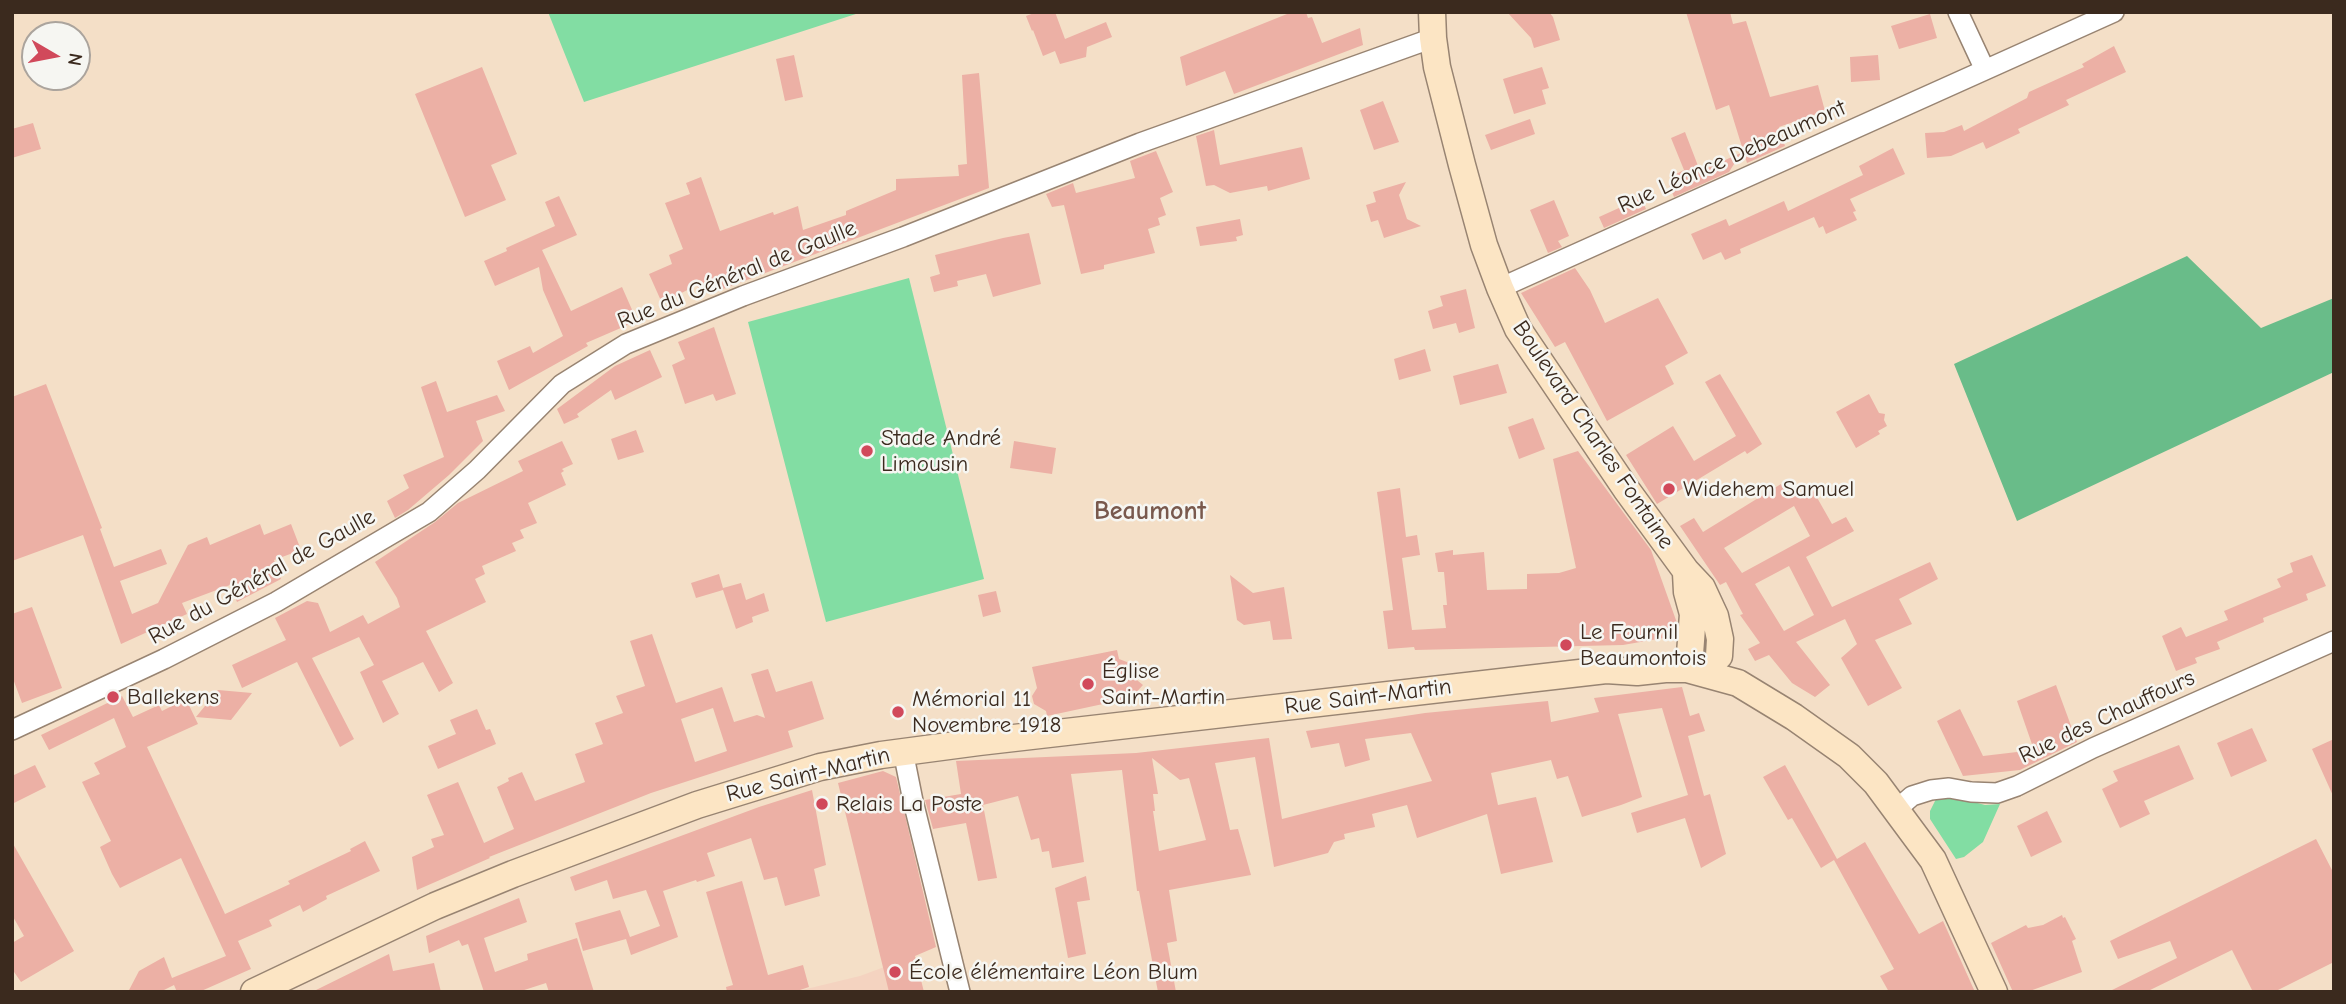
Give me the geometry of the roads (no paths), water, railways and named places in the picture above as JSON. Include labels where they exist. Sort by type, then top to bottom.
[{"type":"main road","name":"Boulevard Charles Fontaine","points":[[1432,25],[1437,67],[1461,165],[1500,288],[1518,329],[1626,489],[1686,571],[1702,588],[1715,616],[1720,639],[1711,666]]},
{"type":"main road","name":"Rue Saint-Martin","points":[[1606,670],[1637,658],[1711,666]]},
{"type":"main road","name":"Rue Saint-Martin","points":[[254,992],[435,906],[537,864],[660,818],[808,771],[903,751],[1606,670],[1637,673],[1711,666]]},
{"type":"main road","points":[[1711,666],[1742,666],[1856,745],[1885,773],[1902,805],[1916,815],[1933,860],[1994,992]]},
{"type":"street","points":[[1958,12],[1985,70]]},
{"type":"street","name":"Rue Léonce Debeaumont","points":[[1500,288],[2114,12]]},
{"type":"street","name":"Rue du Général de Gaulle","points":[[12,730],[164,659],[276,602],[429,512],[477,470],[562,384],[626,344],[734,299],[1140,144],[1432,25]]},
{"type":"street","name":"Rue des Chauffours","points":[[1902,805],[1912,796],[1931,790],[1949,788],[1997,793],[2017,786],[2093,748],[2334,640]]},
{"type":"street","points":[[903,751],[960,992]]},
{"type":"place","name":"Stade André Limousin","points":[[867,451]]},
{"type":"place","name":"Widehem Samuel","points":[[1669,489]]},
{"type":"place","name":"Le Fournil Beaumontois","points":[[1566,645]]},
{"type":"place","name":"Église Saint-Martin","points":[[1088,684]]},
{"type":"place","name":"Ballekens","points":[[113,697]]},
{"type":"place","name":"Mémorial 11 Novembre 1918","points":[[898,712]]},
{"type":"place","name":"Relais La Poste","points":[[822,804]]},
{"type":"place","name":"École élémentaire Léon Blum","points":[[895,972]]},
{"type":"district","name":"Beaumont","points":[[1150,512]]}]
